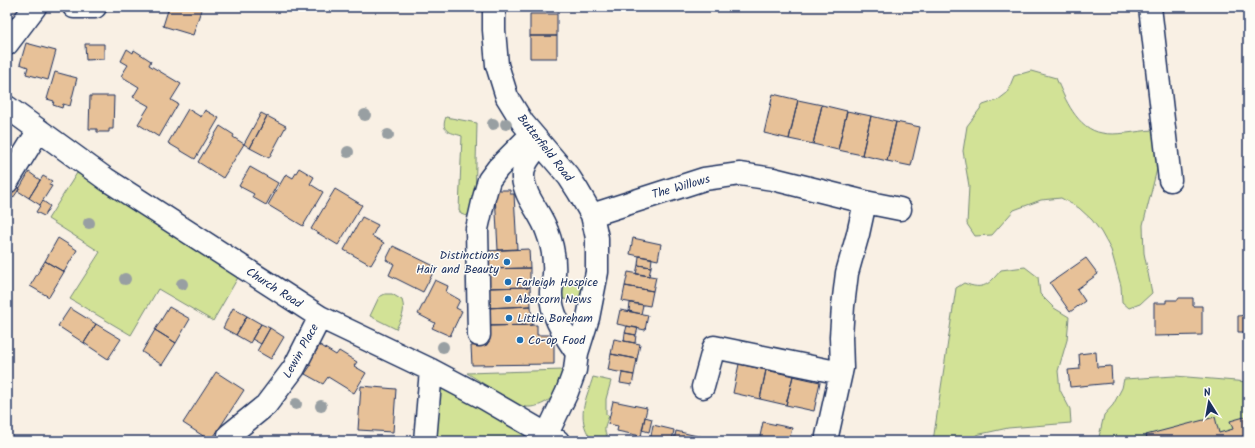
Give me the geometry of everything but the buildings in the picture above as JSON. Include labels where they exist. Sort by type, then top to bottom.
[{"type":"street","points":[[7,44],[35,7]]},
{"type":"street","points":[[74,7],[94,7]]},
{"type":"street","name":"Butterfield Road","points":[[494,7],[494,30],[497,64],[507,97],[523,123],[568,177],[592,215]]},
{"type":"street","points":[[1150,7],[1170,180]]},
{"type":"street","name":"Church Road","points":[[7,107],[106,179],[320,317],[431,370],[552,437]]},
{"type":"street","points":[[7,182],[39,130]]},
{"type":"street","points":[[479,335],[477,229],[489,180],[498,168],[536,139]]},
{"type":"street","points":[[536,139],[524,166],[523,178],[526,192],[539,213],[548,232],[553,254],[554,273],[551,292],[554,311],[561,328],[577,353]]},
{"type":"street","name":"The Willows","points":[[592,215],[704,179],[740,174],[900,209]]},
{"type":"street","points":[[827,441],[842,368],[841,337],[847,273],[865,202]]},
{"type":"street","points":[[552,437],[575,370],[577,353],[588,318],[597,272],[597,238],[592,215]]},
{"type":"street","name":"Lewin Place","points":[[229,435],[266,405],[294,368],[320,317]]},
{"type":"street","points":[[704,387],[714,347],[841,373]]},
{"type":"street","points":[[425,441],[431,370]]},
{"type":"green space","points":[[1031,71],[1056,78],[1063,95],[1073,112],[1086,126],[1093,130],[1113,134],[1152,130],[1160,157],[1143,225],[1144,253],[1152,293],[1140,304],[1129,308],[1122,302],[1121,286],[1111,250],[1101,232],[1092,220],[1079,208],[1061,198],[1041,200],[1014,210],[992,235],[975,236],[967,224],[969,186],[963,151],[967,126],[983,105],[998,100],[1007,93],[1014,76]]},
{"type":"green space","points":[[446,117],[477,123],[475,204],[474,210],[466,216],[461,214],[459,210],[462,136],[445,129],[444,122]]},
{"type":"green space","points":[[77,173],[240,274],[213,321],[158,289],[131,335],[70,299],[100,252],[48,219]]},
{"type":"green space","points":[[1025,267],[1038,277],[1040,294],[1054,308],[1069,317],[1067,340],[1058,371],[1060,390],[1070,409],[1071,423],[1008,428],[976,435],[975,441],[933,441],[956,288],[964,283],[977,286],[986,285],[1001,270]]},
{"type":"green space","points":[[564,282],[583,285],[580,303],[560,298]]},
{"type":"green space","points":[[385,294],[392,294],[402,300],[403,312],[396,329],[370,316],[379,297]]},
{"type":"green space","points":[[431,370],[558,441],[425,441]]},
{"type":"green space","points":[[563,370],[561,383],[555,394],[546,402],[531,407],[521,406],[513,402],[467,373]]},
{"type":"green space","points":[[1175,376],[1248,382],[1248,441],[1098,441],[1104,415],[1113,405],[1122,388],[1124,379]]},
{"type":"green space","points":[[593,377],[611,381],[606,399],[606,414],[609,416],[606,423],[605,432],[612,441],[592,441],[585,427],[583,412]]},
{"type":"place","name":"Distinctions Hair and Beauty","points":[[507,262]]},
{"type":"place","name":"Farleigh Hospice","points":[[508,282]]},
{"type":"place","name":"Abercorn News","points":[[508,299]]},
{"type":"place","name":"Little Boreham","points":[[509,318]]},
{"type":"place","name":"Co-op Food","points":[[520,340]]}]
